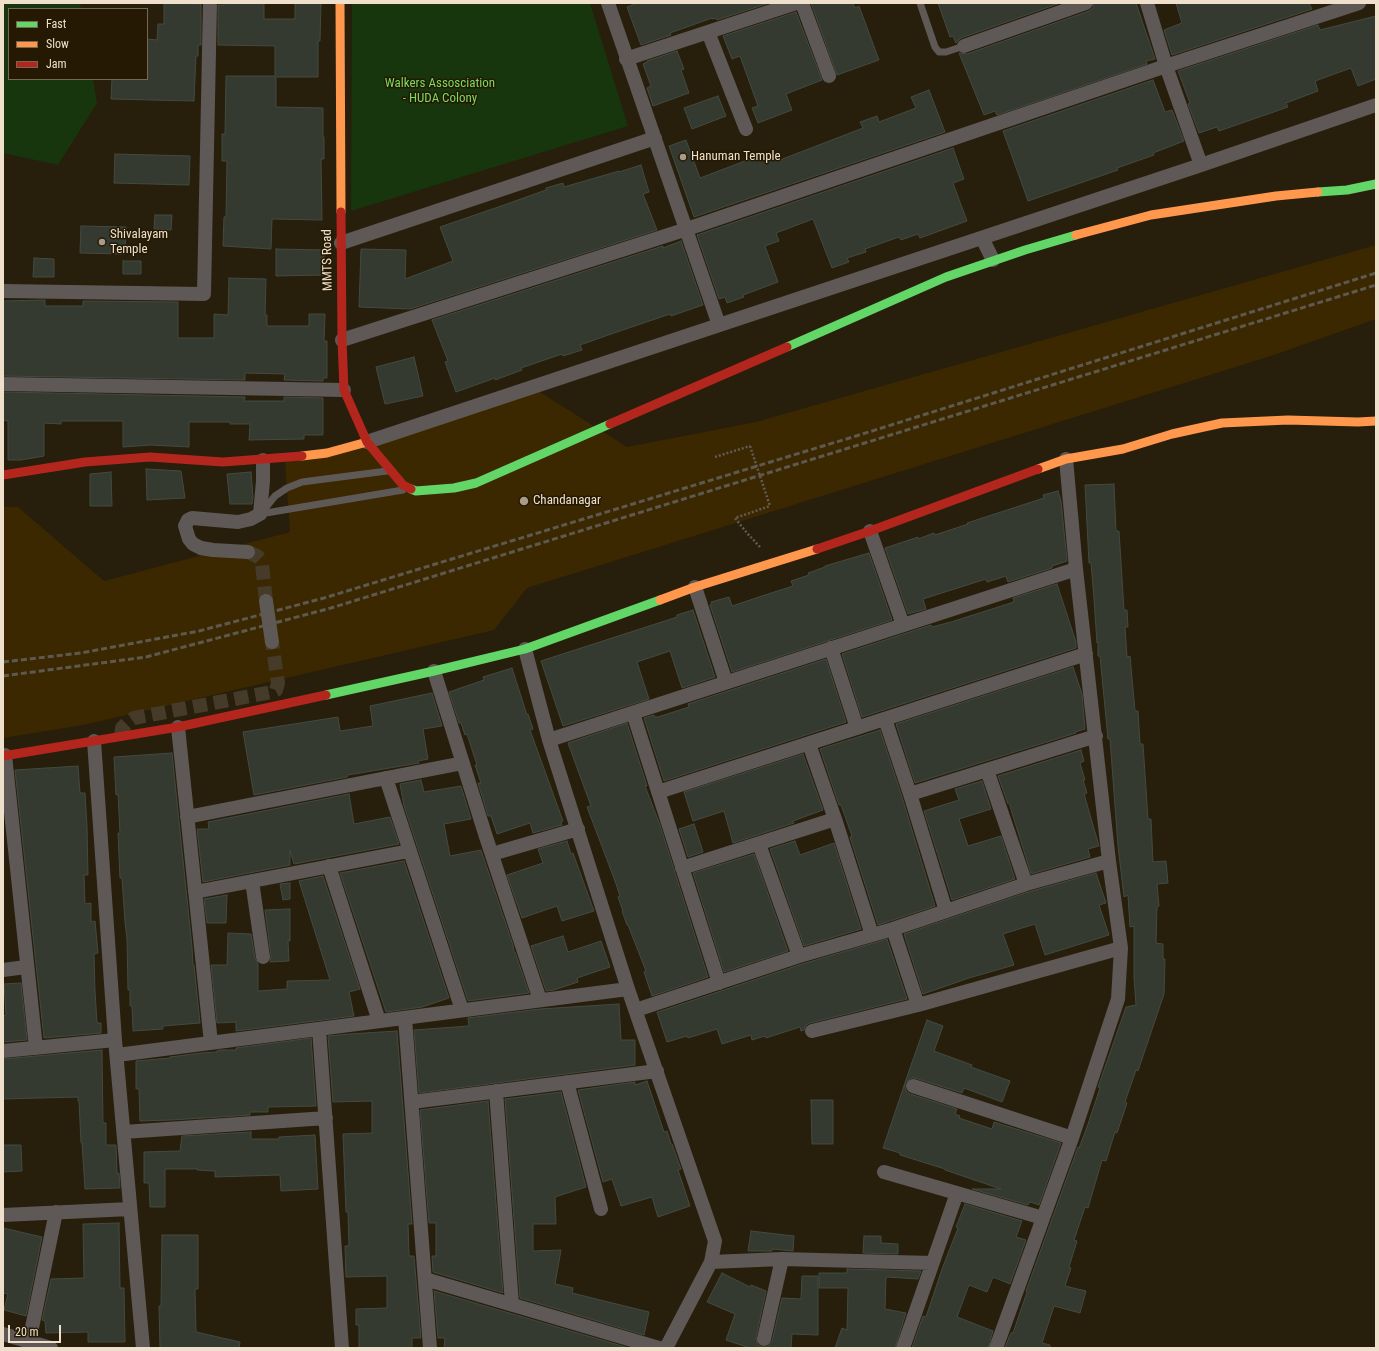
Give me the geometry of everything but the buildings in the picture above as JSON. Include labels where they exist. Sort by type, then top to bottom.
[{"type":"street","points":[[3,291],[204,294],[210,3]]},
{"type":"street","name":"MMTS Road","points":[[340,3],[342,340],[344,390],[367,442],[403,485],[413,490]]},
{"type":"street","points":[[608,3],[626,59],[687,229],[719,325]]},
{"type":"street","points":[[626,59],[796,3]]},
{"type":"street","points":[[802,3],[829,76]]},
{"type":"street","points":[[964,46],[1086,3]]},
{"type":"street","points":[[1147,3],[1166,66],[1201,165]]},
{"type":"street","points":[[342,340],[687,229],[1166,66],[1358,3]]},
{"type":"street","points":[[708,32],[746,129]]},
{"type":"street","points":[[3,475],[85,462],[150,457],[223,462],[263,460],[327,453],[367,442],[982,238],[1376,105]]},
{"type":"street","points":[[341,243],[655,138]]},
{"type":"street","points":[[413,490],[454,488],[476,483],[946,277],[1024,250],[1151,215],[1276,196],[1348,190],[1376,184]]},
{"type":"street","points":[[982,238],[993,260]]},
{"type":"street","points":[[932,254],[946,277]]},
{"type":"street","points":[[3,384],[344,390]]},
{"type":"street","points":[[36,1048],[26,968],[4,756],[178,727],[434,671],[525,649],[695,587],[870,531],[1066,459],[1123,449],[1172,434],[1222,423],[1288,420],[1358,422],[1376,421]]},
{"type":"street","points":[[996,1348],[1072,1138],[1118,999],[1121,948],[1109,861],[1076,569],[1066,459]]},
{"type":"street","points":[[248,552],[201,548],[193,544],[186,532],[186,522],[192,518],[238,522],[251,519],[260,514],[263,460]]},
{"type":"street","points":[[870,531],[903,625]]},
{"type":"street","points":[[549,740],[1076,569]]},
{"type":"street","points":[[695,587],[726,682]]},
{"type":"street","points":[[266,601],[272,642]]},
{"type":"street","points":[[831,648],[857,728]]},
{"type":"street","points":[[525,649],[549,740],[628,989],[715,1242],[711,1262],[666,1348]]},
{"type":"street","points":[[658,792],[1086,654]]},
{"type":"street","points":[[434,671],[540,1000]]},
{"type":"street","points":[[633,713],[719,983]]},
{"type":"street","points":[[885,719],[946,911]]},
{"type":"street","points":[[178,727],[211,1043]]},
{"type":"street","points":[[910,794],[1096,736]]},
{"type":"street","points":[[94,741],[115,1040],[143,1348]]},
{"type":"street","points":[[809,744],[872,935]]},
{"type":"street","points":[[187,816],[463,763]]},
{"type":"street","points":[[987,770],[1026,884]]},
{"type":"street","points":[[386,778],[462,1010]]},
{"type":"street","points":[[682,868],[835,819]]},
{"type":"street","points":[[492,854],[578,829]]},
{"type":"street","points":[[759,844],[799,956]]},
{"type":"street","points":[[195,892],[409,852]]},
{"type":"street","points":[[636,1010],[799,956],[893,929],[1026,884],[1109,861]]},
{"type":"street","points":[[329,866],[379,1021]]},
{"type":"street","points":[[252,881],[262,957]]},
{"type":"street","points":[[893,929],[918,1005]]},
{"type":"street","points":[[812,1031],[918,1005],[1121,948]]},
{"type":"street","points":[[3,970],[26,968]]},
{"type":"street","points":[[117,1055],[628,989]]},
{"type":"street","points":[[405,1018],[430,1348]]},
{"type":"street","points":[[320,1029],[342,1348]]},
{"type":"street","points":[[3,1051],[115,1040]]},
{"type":"street","points":[[412,1102],[656,1071]]},
{"type":"street","points":[[568,1082],[601,1209]]},
{"type":"street","points":[[913,1086],[1072,1138]]},
{"type":"street","points":[[496,1091],[512,1304]]},
{"type":"street","points":[[124,1132],[326,1118]]},
{"type":"street","points":[[884,1172],[1043,1218]]},
{"type":"street","points":[[904,1348],[957,1193]]},
{"type":"street","points":[[3,1215],[130,1209]]},
{"type":"street","points":[[30,1342],[56,1212]]},
{"type":"street","points":[[711,1262],[782,1259],[932,1264]]},
{"type":"street","points":[[764,1339],[782,1259]]},
{"type":"street","points":[[425,1279],[659,1348]]},
{"type":"street","points":[[3,1334],[51,1348]]},
{"type":"lane","points":[[920,3],[935,47],[939,52],[946,52],[964,46]]},
{"type":"lane","points":[[260,514],[275,496],[287,488],[302,482],[391,470]]},
{"type":"lane","points":[[260,514],[413,490]]},
{"type":"path","points":[[715,457],[750,446],[770,506],[735,518],[747,533],[775,562]]},
{"type":"shaded area","points":[[1376,245],[1376,319],[1274,355],[527,588],[494,630],[83,725],[3,738],[3,507],[18,507],[104,581],[290,532],[285,461],[532,387],[627,447],[756,422]]},
{"type":"green space","points":[[3,3],[80,3],[81,8],[8,8],[8,80],[93,80],[97,103],[58,165],[3,153]]},
{"type":"green space","name":"Walkers Assosciation - HUDA Colony","points":[[352,3],[590,3],[628,126],[351,211]]},
{"type":"tunnel","points":[[248,552],[257,556],[262,564],[266,601]]},
{"type":"tunnel","points":[[121,736],[122,728],[134,718],[276,690],[278,683],[272,642]]},
{"type":"railway","points":[[3,662],[81,653],[199,631],[324,598],[856,436],[1376,273]]},
{"type":"railway","points":[[3,676],[146,657],[331,608],[1376,285]]},
{"type":"traffic: fast","points":[[1318,192],[1347,190],[1376,184]]},
{"type":"traffic: fast","points":[[787,347],[946,277],[1025,250],[1076,235]]},
{"type":"traffic: fast","points":[[411,489],[416,491],[454,488],[476,483],[610,424]]},
{"type":"traffic: fast","points":[[326,695],[525,649],[660,600]]},
{"type":"traffic: slow","points":[[340,3],[341,212]]},
{"type":"traffic: slow","points":[[1076,235],[1151,215],[1276,196],[1318,192]]},
{"type":"traffic: slow","points":[[1038,469],[1066,459],[1123,449],[1172,434],[1222,423],[1288,420],[1358,422],[1376,421]]},
{"type":"traffic: slow","points":[[302,456],[327,453],[367,442]]},
{"type":"traffic: slow","points":[[660,600],[695,587],[817,549]]},
{"type":"traffic: jam","points":[[341,212],[344,390],[367,442],[403,485],[411,489]]},
{"type":"traffic: jam","points":[[610,424],[787,347]]},
{"type":"traffic: jam","points":[[3,475],[85,462],[150,457],[223,462],[302,456]]},
{"type":"traffic: jam","points":[[817,549],[1038,469]]},
{"type":"traffic: jam","points":[[3,756],[178,727],[326,695]]},
{"type":"place","name":"Hanuman Temple","points":[[683,157]]},
{"type":"place","name":"Shivalayam Temple","points":[[102,242]]},
{"type":"place","name":"Chandanagar","points":[[524,501]]}]
